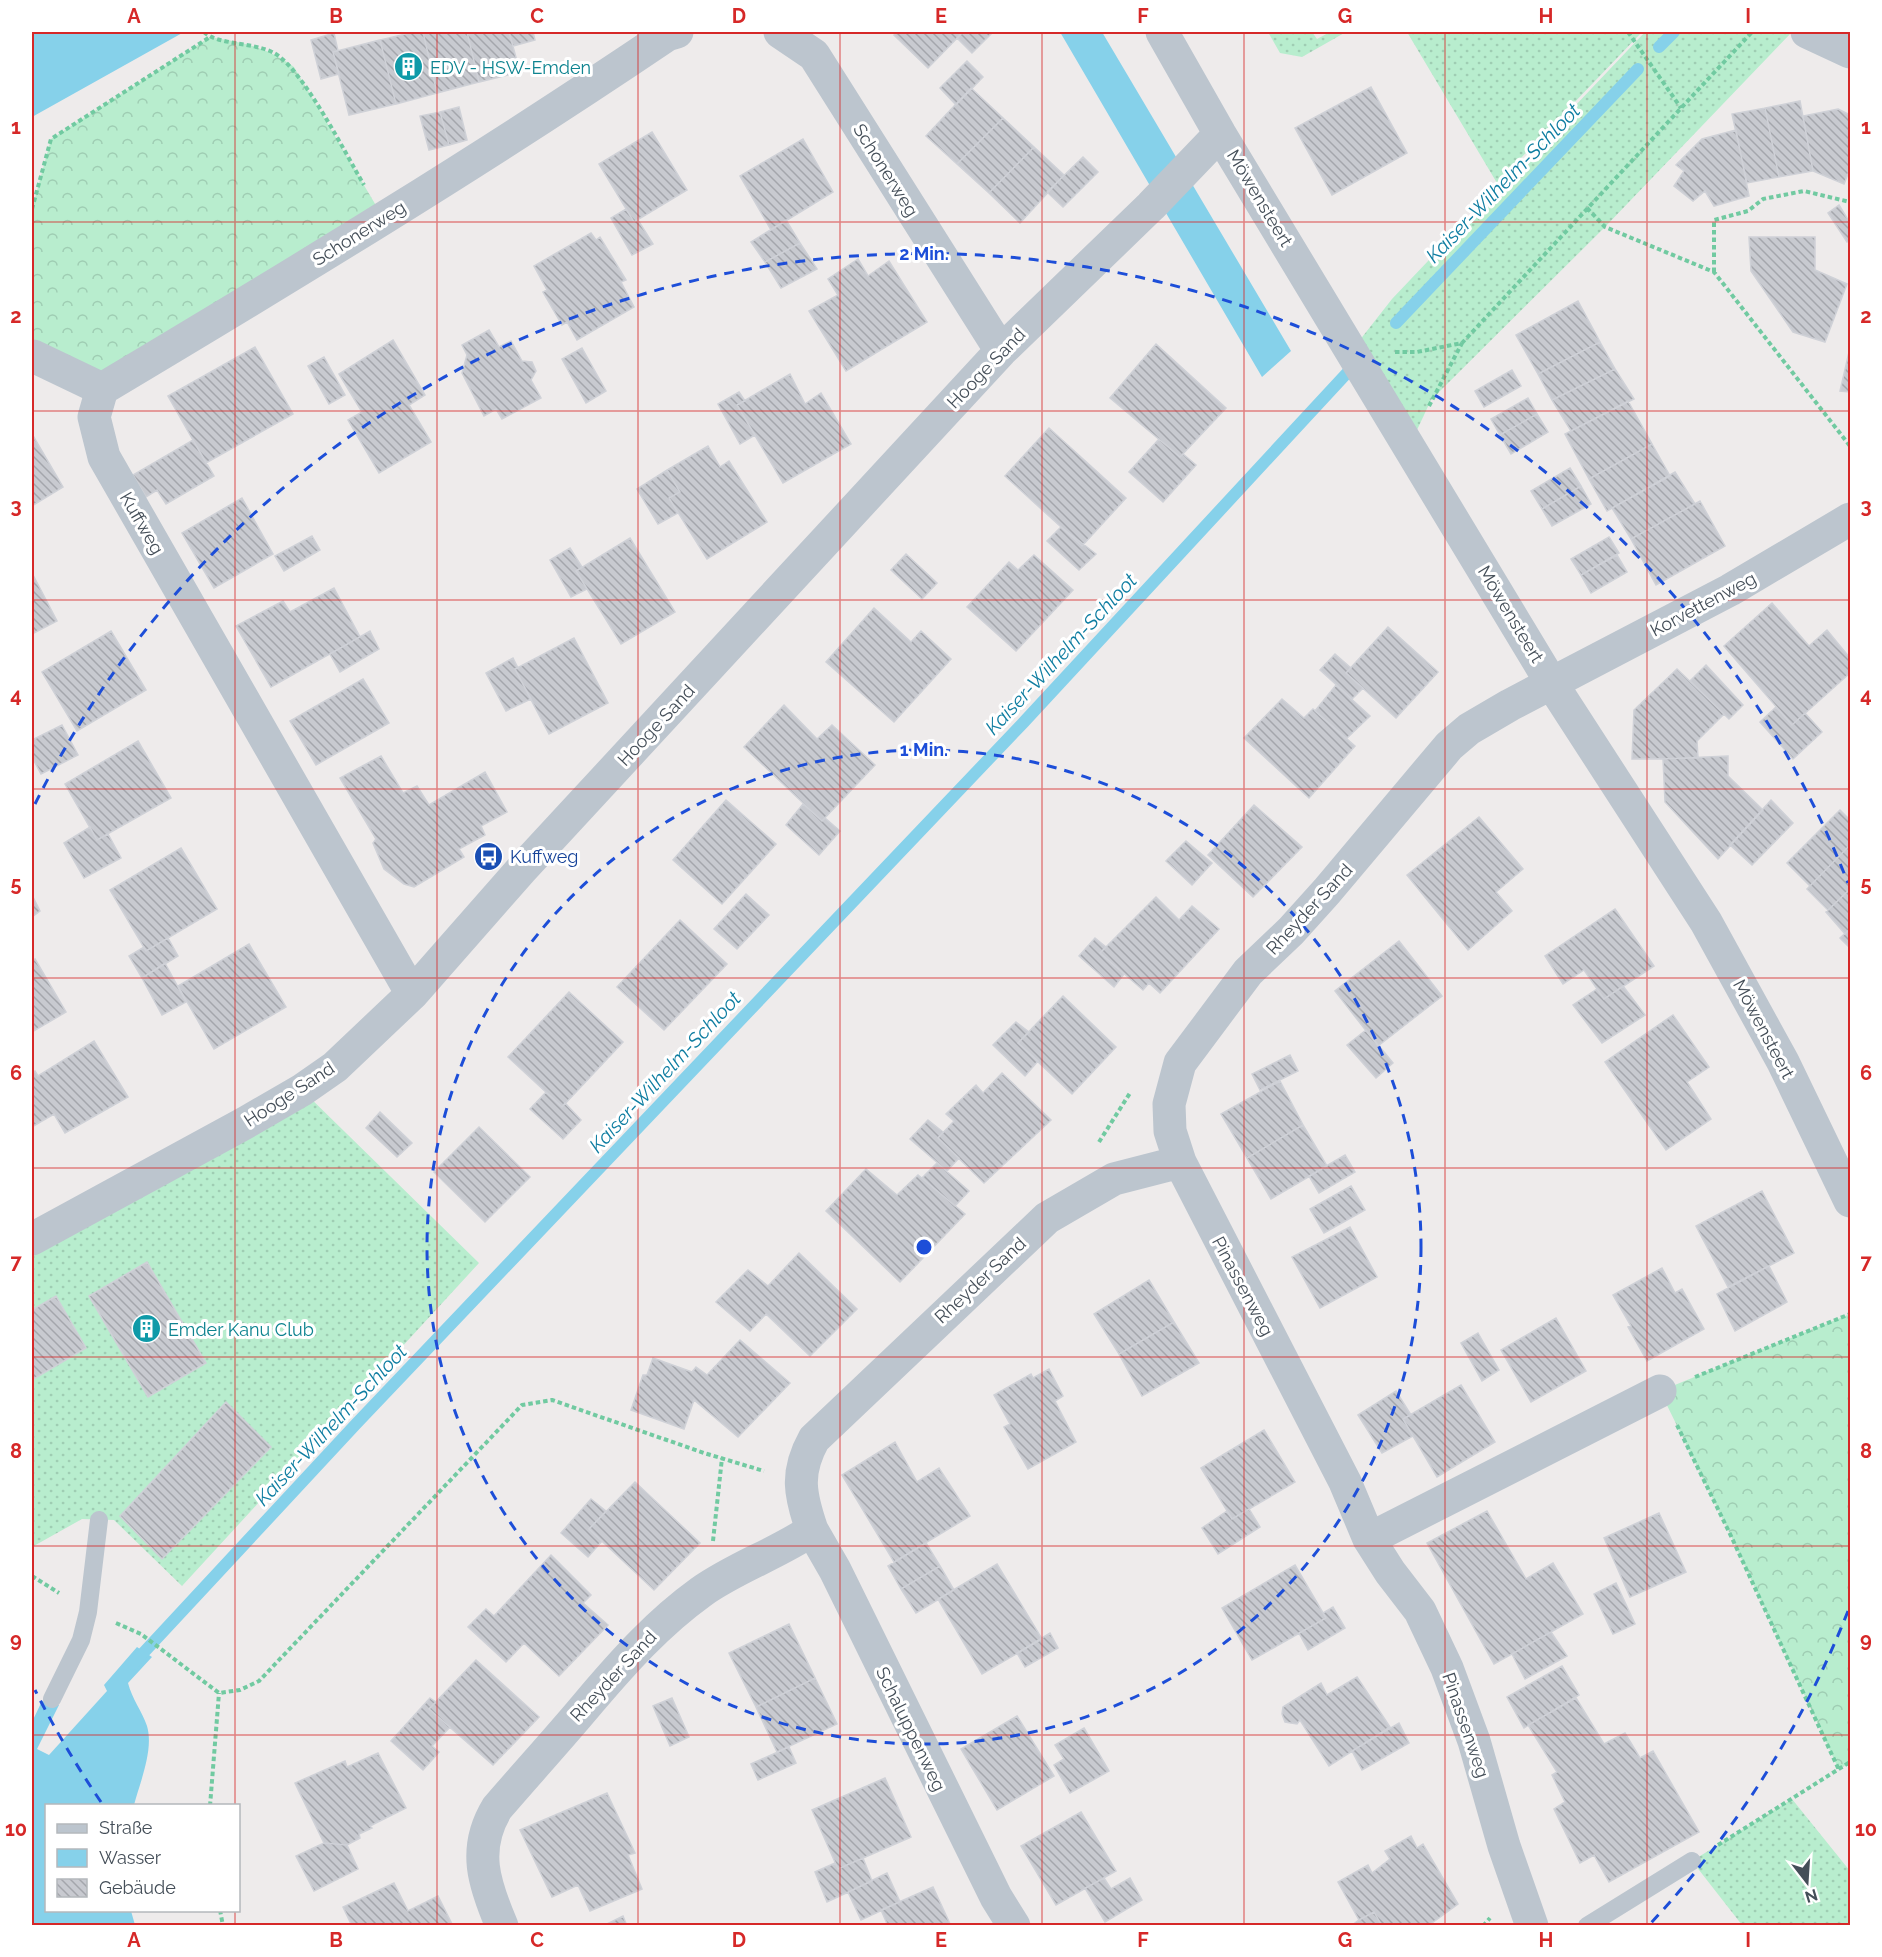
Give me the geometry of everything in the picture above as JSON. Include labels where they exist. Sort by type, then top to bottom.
[{"type":"street","name":"Schonerweg","points":[[102,389],[384,219],[458,169],[551,114],[667,36],[677,32]]},
{"type":"street","name":"Schonerweg","points":[[780,32],[814,55],[1001,351]]},
{"type":"street","name":"Möwensteert","points":[[1162,32],[1220,134],[1552,684],[1706,922],[1783,1062],[1851,1201]]},
{"type":"street","points":[[1807,32],[1851,52]]},
{"type":"street","name":"Hooge Sand","points":[[32,1239],[302,1090],[335,1067],[412,994],[521,870],[1001,351],[1151,206],[1220,134]]},
{"type":"street","points":[[33,356],[102,389]]},
{"type":"street","name":"Kuffweg","points":[[102,389],[94,417],[104,458],[412,994]]},
{"type":"street","name":"Korvettenweg","points":[[1552,684],[1730,590],[1851,519]]},
{"type":"street","name":"Rheyder Sand","points":[[502,1926],[482,1857],[482,1844],[490,1821],[638,1645],[708,1588],[737,1569],[796,1541],[812,1530],[801,1492],[801,1471],[814,1439],[1047,1218],[1114,1179],[1180,1162],[1170,1131],[1169,1104],[1179,1063],[1248,972],[1320,899],[1449,746],[1469,729],[1552,684]]},
{"type":"street","name":"Pinassenweg","points":[[1180,1162],[1345,1482],[1370,1539],[1390,1572],[1420,1611],[1448,1668],[1474,1741],[1504,1846],[1532,1926]]},
{"type":"street","points":[[1370,1539],[1660,1391]]},
{"type":"street","name":"Schaluppenweg","points":[[812,1530],[835,1570],[996,1897],[1014,1926]]},
{"type":"lane","points":[[52,1699],[81,1640],[88,1612],[99,1520]]},
{"type":"lane","points":[[1587,1926],[1692,1861]]},
{"type":"path","points":[[204,32],[210,37],[250,44],[273,52],[294,67],[384,219]]},
{"type":"path","points":[[1628,32],[1681,108]]},
{"type":"path","points":[[1410,446],[1462,343],[1752,32]]},
{"type":"path","points":[[32,209],[51,139],[210,37]]},
{"type":"path","points":[[1714,272],[1714,219],[1748,211],[1763,199],[1804,190],[1851,202]]},
{"type":"path","points":[[1587,208],[1605,227],[1714,272],[1851,446]]},
{"type":"path","points":[[1352,350],[1417,352],[1462,343]]},
{"type":"path","points":[[1097,1145],[1140,1077],[1179,1063]]},
{"type":"path","points":[[1839,1770],[1731,1536],[1660,1391],[1851,1314]]},
{"type":"path","points":[[141,1634],[219,1693],[240,1690],[259,1681],[522,1405],[552,1400],[764,1471],[801,1471]]},
{"type":"path","points":[[708,1588],[722,1458]]},
{"type":"path","points":[[210,1804],[219,1693]]},
{"type":"path","points":[[1692,1861],[1851,1762]]},
{"type":"green space","points":[[1268,32],[1312,32],[1317,39],[1330,32],[1346,32],[1302,57],[1280,53]]},
{"type":"green space","points":[[1407,32],[1642,32],[1497,183]]},
{"type":"green space","points":[[1645,32],[1792,32],[1605,227],[1431,400],[1410,445],[1352,350],[1392,299]]},
{"type":"green space","points":[[210,37],[264,50],[294,67],[384,219],[102,389],[32,352],[32,209],[51,139]]},
{"type":"green space","points":[[302,1090],[479,1263],[182,1586],[114,1520],[82,1519],[32,1547],[32,1239]]},
{"type":"green space","points":[[1850,1314],[1850,1762],[1839,1770],[1731,1536],[1660,1391]]},
{"type":"green space","points":[[1792,1799],[1850,1871],[1850,1925],[1742,1925],[1692,1861]]},
{"type":"water","points":[[32,32],[184,32],[32,117]]},
{"type":"water","points":[[1060,32],[1102,32],[1291,351],[1262,377]]},
{"type":"water","points":[[137,1647],[152,1657],[128,1683],[147,1726],[148,1755],[134,1804],[45,1804],[45,1912],[131,1912],[135,1925],[32,1925],[32,1722],[42,1701],[59,1705],[37,1749],[49,1755],[107,1691],[104,1685]]},
{"type":"building","name":"EDV - HSW-Emden","points":[[423,32],[437,93],[396,104],[380,40]]},
{"type":"building","points":[[423,32],[467,32],[479,82],[437,93]]},
{"type":"building","points":[[467,32],[509,32],[520,72],[479,82]]},
{"type":"building","points":[[509,32],[533,32],[535,40],[513,46]]},
{"type":"building","points":[[898,32],[963,32],[928,68],[894,35]]},
{"type":"building","points":[[963,32],[993,32],[972,53],[957,38]]},
{"type":"building","points":[[334,33],[338,51],[333,52],[339,74],[321,79],[311,40]]},
{"type":"building","points":[[380,40],[396,104],[349,115],[333,52]]},
{"type":"building","points":[[967,61],[983,77],[956,105],[940,88]]},
{"type":"building","points":[[1371,87],[1407,153],[1332,195],[1295,128]]},
{"type":"building","points":[[971,88],[1003,118],[957,164],[926,136]]},
{"type":"building","points":[[1800,101],[1813,171],[1779,177],[1765,108]]},
{"type":"building","points":[[459,107],[467,140],[449,145],[440,112]]},
{"type":"building","points":[[1765,108],[1779,177],[1747,183],[1732,114]]},
{"type":"building","points":[[1838,109],[1850,115],[1850,169],[1844,184],[1813,171],[1803,116]]},
{"type":"building","points":[[440,112],[449,145],[429,150],[420,116]]},
{"type":"building","points":[[1003,118],[1034,147],[989,193],[957,164]]},
{"type":"building","points":[[1736,130],[1749,196],[1714,206],[1705,191],[1693,201],[1674,186],[1684,171],[1676,165],[1702,139]]},
{"type":"building","points":[[652,132],[687,190],[634,222],[599,164]]},
{"type":"building","points":[[803,139],[833,192],[771,230],[740,176]]},
{"type":"building","points":[[1034,147],[1064,175],[1020,223],[989,193]]},
{"type":"building","points":[[1083,157],[1098,172],[1063,207],[1047,192]]},
{"type":"building","points":[[1839,205],[1850,223],[1850,240],[1847,242],[1828,213]]},
{"type":"building","points":[[626,209],[634,222],[638,220],[653,244],[632,255],[611,218]]},
{"type":"building","points":[[786,220],[800,243],[765,262],[751,242]]},
{"type":"building","points":[[591,233],[596,240],[600,237],[626,280],[621,282],[634,307],[577,340],[567,322],[562,325],[543,292],[547,290],[534,266]]},
{"type":"building","points":[[1749,237],[1815,237],[1815,270],[1847,284],[1825,342],[1793,332],[1751,271]]},
{"type":"building","points":[[800,243],[817,269],[781,288],[765,262]]},
{"type":"building","points":[[858,259],[868,276],[889,261],[927,322],[846,371],[809,311],[838,295],[828,279]]},
{"type":"building","points":[[1578,301],[1600,342],[1538,374],[1516,335]]},
{"type":"building","points":[[489,330],[499,347],[511,341],[522,361],[532,362],[536,371],[531,380],[541,398],[502,419],[496,409],[484,416],[462,373],[467,355],[462,345]]},
{"type":"building","points":[[393,340],[425,395],[409,405],[431,442],[379,473],[348,420],[362,412],[339,374]]},
{"type":"building","points":[[1600,342],[1615,369],[1552,400],[1538,374]]},
{"type":"building","points":[[1156,344],[1226,408],[1180,457],[1110,398]]},
{"type":"building","points":[[255,347],[293,414],[206,463],[168,396]]},
{"type":"building","points":[[582,348],[606,391],[586,403],[562,359]]},
{"type":"building","points":[[1849,352],[1850,392],[1840,391]]},
{"type":"building","points":[[324,357],[345,395],[329,404],[308,366]]},
{"type":"building","points":[[1615,369],[1634,399],[1571,431],[1552,400]]},
{"type":"building","points":[[1512,370],[1521,386],[1484,407],[1475,391]]},
{"type":"building","points":[[790,374],[805,404],[821,393],[851,444],[783,483],[737,405]]},
{"type":"building","points":[[739,392],[745,401],[737,405],[755,435],[740,444],[718,404]]},
{"type":"building","points":[[1528,398],[1537,414],[1500,435],[1491,419]]},
{"type":"building","points":[[1628,401],[1652,444],[1589,479],[1565,434]]},
{"type":"building","points":[[1537,414],[1548,432],[1511,454],[1500,435]]},
{"type":"building","points":[[1049,428],[1126,498],[1082,546],[1005,476]]},
{"type":"building","points":[[32,434],[63,487],[32,506]]},
{"type":"building","points":[[1159,439],[1180,457],[1183,454],[1196,465],[1163,502],[1129,472]]},
{"type":"building","points":[[193,440],[214,476],[166,504],[157,490],[146,497],[133,475]]},
{"type":"building","points":[[1652,444],[1670,476],[1607,511],[1589,479]]},
{"type":"building","points":[[708,446],[720,467],[729,461],[767,522],[707,559],[669,498],[680,492],[667,470]]},
{"type":"building","points":[[1570,468],[1581,486],[1542,509],[1531,491]]},
{"type":"building","points":[[667,470],[680,492],[669,498],[678,513],[658,524],[637,489]]},
{"type":"building","points":[[1675,472],[1695,504],[1631,539],[1612,508]]},
{"type":"building","points":[[1581,486],[1591,504],[1552,526],[1542,509]]},
{"type":"building","points":[[242,498],[273,554],[214,588],[182,533]]},
{"type":"building","points":[[1700,501],[1725,546],[1656,585],[1631,539]]},
{"type":"building","points":[[1061,527],[1096,554],[1079,570],[1047,541]]},
{"type":"building","points":[[312,536],[320,550],[284,571],[275,556]]},
{"type":"building","points":[[1609,537],[1619,553],[1581,575],[1571,559]]},
{"type":"building","points":[[630,538],[675,612],[621,644],[576,571]]},
{"type":"building","points":[[570,548],[582,567],[576,571],[587,589],[571,597],[550,560]]},
{"type":"building","points":[[906,554],[937,583],[922,599],[891,570]]},
{"type":"building","points":[[1034,555],[1073,590],[1016,651],[967,607],[1009,562],[1018,570]]},
{"type":"building","points":[[1617,555],[1627,572],[1591,593],[1581,575]]},
{"type":"building","points":[[32,573],[57,621],[32,634]]},
{"type":"building","points":[[334,588],[360,637],[271,687],[236,626],[283,601],[290,612]]},
{"type":"building","points":[[1772,603],[1809,646],[1827,630],[1850,658],[1850,673],[1792,725],[1724,646]]},
{"type":"building","points":[[874,608],[911,642],[921,631],[951,659],[894,722],[826,662]]},
{"type":"building","points":[[1388,627],[1438,672],[1396,718],[1346,673]]},
{"type":"building","points":[[111,631],[146,690],[77,731],[42,672]]},
{"type":"building","points":[[370,631],[379,649],[340,672],[330,654]]},
{"type":"building","points":[[574,638],[608,703],[549,734],[515,669]]},
{"type":"building","points":[[1335,654],[1351,668],[1346,673],[1363,688],[1352,699],[1320,670]]},
{"type":"building","points":[[513,658],[518,668],[515,669],[531,699],[506,711],[486,673]]},
{"type":"building","points":[[1706,665],[1743,705],[1729,719],[1690,681]]},
{"type":"building","points":[[1677,669],[1724,714],[1697,741],[1698,758],[1632,759],[1634,710]]},
{"type":"building","points":[[363,679],[389,723],[316,765],[290,721]]},
{"type":"building","points":[[1336,685],[1370,716],[1346,739],[1315,711]]},
{"type":"building","points":[[1282,699],[1304,718],[1313,709],[1355,746],[1309,798],[1244,738]]},
{"type":"building","points":[[784,705],[817,739],[832,725],[875,765],[822,821],[744,747]]},
{"type":"building","points":[[1776,707],[1792,725],[1805,713],[1822,732],[1793,759],[1760,722]]},
{"type":"building","points":[[62,725],[78,755],[41,774],[32,757],[32,740]]},
{"type":"building","points":[[138,741],[171,798],[97,840],[65,784]]},
{"type":"building","points":[[381,756],[403,793],[417,786],[429,805],[485,772],[507,812],[481,826],[485,835],[459,849],[464,857],[414,887],[404,884],[384,869],[373,843],[376,839],[340,778]]},
{"type":"building","points":[[1728,756],[1728,776],[1763,810],[1718,859],[1665,802],[1663,759]]},
{"type":"building","points":[[726,800],[776,844],[722,904],[673,860]]},
{"type":"building","points":[[1771,800],[1793,823],[1752,865],[1730,845]]},
{"type":"building","points":[[803,804],[822,821],[825,818],[840,831],[819,855],[786,825]]},
{"type":"building","points":[[1254,805],[1302,847],[1253,897],[1208,855]]},
{"type":"building","points":[[1840,810],[1850,820],[1850,845],[1810,886],[1787,863]]},
{"type":"building","points":[[1479,817],[1523,869],[1496,892],[1512,911],[1468,950],[1407,875]]},
{"type":"building","points":[[90,827],[97,840],[108,834],[121,858],[84,878],[64,843]]},
{"type":"building","points":[[1186,841],[1212,863],[1192,885],[1166,861]]},
{"type":"building","points":[[1850,845],[1850,889],[1828,910],[1807,889]]},
{"type":"building","points":[[181,848],[217,909],[146,951],[110,890]]},
{"type":"building","points":[[1850,889],[1850,929],[1845,934],[1826,912]]},
{"type":"building","points":[[746,894],[769,915],[737,949],[714,929]]},
{"type":"building","points":[[32,895],[40,911],[32,917]]},
{"type":"building","points":[[1156,897],[1179,920],[1192,906],[1219,929],[1160,993],[1149,983],[1143,990],[1100,953]]},
{"type":"building","points":[[1615,909],[1654,966],[1604,999],[1584,970],[1563,984],[1545,956]]},
{"type":"building","points":[[680,920],[727,964],[664,1030],[617,987]]},
{"type":"building","points":[[1850,929],[1850,948],[1840,938]]},
{"type":"building","points":[[168,938],[178,956],[142,978],[129,956],[144,947],[146,951]]},
{"type":"building","points":[[1095,938],[1106,947],[1100,953],[1124,974],[1114,987],[1079,956]]},
{"type":"building","points":[[1399,941],[1442,996],[1378,1046],[1335,991]]},
{"type":"building","points":[[249,944],[286,1007],[214,1049],[178,986]]},
{"type":"building","points":[[35,959],[66,1012],[32,1032],[32,961]]},
{"type":"building","points":[[165,963],[186,1002],[162,1015],[142,978]]},
{"type":"building","points":[[1623,986],[1645,1015],[1602,1043],[1573,1005],[1597,989],[1604,999]]},
{"type":"building","points":[[569,992],[623,1042],[562,1107],[508,1057]]},
{"type":"building","points":[[1063,996],[1116,1047],[1072,1094],[1018,1043]]},
{"type":"building","points":[[1673,1015],[1709,1067],[1687,1082],[1711,1119],[1666,1150],[1605,1062]]},
{"type":"building","points":[[1016,1022],[1029,1032],[1018,1043],[1038,1061],[1025,1076],[993,1045]]},
{"type":"building","points":[[1366,1030],[1393,1063],[1376,1078],[1347,1045]]},
{"type":"building","points":[[94,1041],[128,1097],[65,1133],[54,1114],[32,1127],[32,1073],[35,1071],[38,1076]]},
{"type":"building","points":[[1290,1055],[1298,1071],[1260,1090],[1252,1074]]},
{"type":"building","points":[[1002,1073],[1051,1120],[984,1183],[938,1138],[954,1121],[946,1114],[976,1085],[983,1093]]},
{"type":"building","points":[[1280,1081],[1303,1125],[1247,1158],[1221,1114]]},
{"type":"building","points":[[546,1092],[562,1107],[565,1103],[581,1120],[563,1139],[530,1109]]},
{"type":"building","points":[[380,1112],[412,1143],[397,1157],[366,1128]]},
{"type":"building","points":[[928,1120],[943,1132],[938,1138],[959,1158],[947,1171],[910,1139]]},
{"type":"building","points":[[1303,1125],[1327,1166],[1271,1199],[1247,1158]]},
{"type":"building","points":[[479,1127],[530,1177],[485,1222],[434,1172]]},
{"type":"building","points":[[1345,1155],[1355,1172],[1319,1193],[1309,1176]]},
{"type":"building","points":[[937,1163],[969,1191],[955,1206],[922,1178]]},
{"type":"building","points":[[866,1169],[897,1195],[918,1175],[965,1214],[900,1282],[826,1211]]},
{"type":"building","points":[[1351,1186],[1365,1210],[1324,1233],[1310,1209]]},
{"type":"building","points":[[1762,1191],[1794,1253],[1728,1287],[1696,1226]]},
{"type":"building","points":[[1350,1227],[1377,1277],[1320,1308],[1292,1257]]},
{"type":"building","points":[[799,1253],[857,1309],[810,1356],[766,1314],[750,1331],[716,1302],[748,1270],[768,1286]]},
{"type":"building","name":"Emder Kanu Club","points":[[147,1262],[206,1363],[148,1397],[89,1296]]},
{"type":"building","points":[[1769,1266],[1787,1302],[1735,1331],[1717,1294]]},
{"type":"building","points":[[1662,1268],[1675,1293],[1682,1289],[1704,1329],[1647,1361],[1628,1327],[1631,1326],[1613,1295]]},
{"type":"building","points":[[1149,1280],[1174,1322],[1119,1354],[1094,1314]]},
{"type":"building","points":[[56,1296],[86,1348],[32,1380],[32,1310]]},
{"type":"building","points":[[1556,1318],[1586,1371],[1531,1402],[1501,1350]]},
{"type":"building","points":[[1174,1322],[1199,1363],[1142,1396],[1119,1354]]},
{"type":"building","points":[[1478,1333],[1499,1370],[1482,1381],[1461,1343]]},
{"type":"building","points":[[740,1340],[790,1383],[738,1437],[694,1400],[684,1429],[631,1410],[643,1375],[647,1375],[653,1358],[692,1372],[696,1367],[707,1375]]},
{"type":"building","points":[[1049,1369],[1063,1396],[1055,1401],[1076,1442],[1028,1469],[1004,1427],[1010,1424],[994,1395],[1031,1374],[1033,1378]]},
{"type":"building","points":[[1461,1385],[1495,1442],[1437,1477],[1403,1419]]},
{"type":"building","points":[[1396,1391],[1411,1415],[1403,1419],[1413,1436],[1382,1453],[1358,1415]]},
{"type":"building","points":[[226,1402],[271,1447],[162,1559],[120,1516]]},
{"type":"building","points":[[1264,1430],[1295,1482],[1232,1519],[1201,1468]]},
{"type":"building","points":[[895,1442],[917,1482],[939,1468],[970,1516],[894,1562],[842,1475]]},
{"type":"building","points":[[635,1482],[700,1543],[654,1590],[589,1529]]},
{"type":"building","points":[[591,1499],[606,1511],[589,1529],[602,1541],[588,1557],[561,1533]]},
{"type":"building","points":[[1249,1509],[1260,1527],[1218,1554],[1202,1528],[1227,1511],[1232,1519]]},
{"type":"building","points":[[1487,1511],[1526,1579],[1553,1563],[1583,1614],[1494,1664],[1427,1543]]},
{"type":"building","points":[[1659,1513],[1686,1572],[1630,1597],[1604,1538]]},
{"type":"building","points":[[926,1543],[940,1566],[901,1589],[888,1566]]},
{"type":"building","points":[[551,1555],[591,1595],[583,1603],[608,1625],[559,1676],[524,1643],[506,1662],[468,1627],[486,1609],[494,1616]]},
{"type":"building","points":[[997,1564],[1042,1639],[982,1674],[938,1599]]},
{"type":"building","points":[[1295,1565],[1326,1618],[1252,1660],[1222,1608]]},
{"type":"building","points":[[940,1566],[954,1590],[916,1613],[901,1589]]},
{"type":"building","points":[[1616,1583],[1635,1624],[1613,1634],[1594,1594]]},
{"type":"building","points":[[1333,1607],[1345,1628],[1308,1650],[1299,1633],[1326,1618],[1323,1613]]},
{"type":"building","points":[[789,1624],[815,1678],[756,1707],[729,1653]]},
{"type":"building","points":[[1551,1632],[1567,1656],[1525,1679],[1512,1654]]},
{"type":"building","points":[[1050,1633],[1058,1648],[1025,1667],[1017,1653]]},
{"type":"building","points":[[476,1660],[539,1717],[493,1765],[429,1709]]},
{"type":"building","points":[[1562,1666],[1579,1695],[1524,1728],[1507,1697]]},
{"type":"building","points":[[1357,1677],[1390,1727],[1329,1766],[1300,1720],[1297,1724],[1285,1722],[1282,1714],[1283,1707],[1321,1683],[1327,1695]]},
{"type":"building","points":[[815,1678],[837,1724],[777,1752],[756,1707]]},
{"type":"building","points":[[430,1698],[436,1702],[429,1709],[450,1727],[432,1746],[439,1752],[423,1770],[391,1741]]},
{"type":"building","points":[[672,1698],[689,1737],[670,1746],[653,1706]]},
{"type":"building","points":[[1576,1698],[1604,1744],[1625,1733],[1640,1758],[1653,1751],[1699,1832],[1609,1882],[1594,1855],[1580,1863],[1554,1809],[1565,1802],[1552,1775],[1557,1772],[1528,1725]]},
{"type":"building","points":[[1017,1716],[1054,1776],[997,1810],[961,1749]]},
{"type":"building","points":[[1399,1723],[1409,1743],[1362,1770],[1352,1751]]},
{"type":"building","points":[[1084,1728],[1109,1771],[1070,1793],[1054,1765],[1064,1759],[1055,1745]]},
{"type":"building","points":[[789,1747],[796,1763],[758,1780],[751,1764]]},
{"type":"building","points":[[378,1753],[406,1808],[370,1826],[372,1828],[359,1834],[360,1838],[347,1845],[324,1843],[295,1783],[345,1761],[347,1767]]},
{"type":"building","points":[[885,1778],[911,1837],[838,1869],[812,1810]]},
{"type":"building","points":[[607,1793],[635,1853],[628,1855],[642,1889],[590,1911],[578,1885],[552,1897],[520,1830]]},
{"type":"building","points":[[1081,1812],[1116,1871],[1056,1905],[1021,1846]]},
{"type":"building","points":[[1411,1836],[1417,1848],[1423,1844],[1458,1904],[1432,1923],[1433,1926],[1382,1926],[1374,1912],[1359,1920],[1338,1882],[1368,1865],[1372,1873],[1390,1859],[1385,1851]]},
{"type":"building","points":[[324,1843],[347,1845],[358,1869],[314,1891],[296,1856]]},
{"type":"building","points":[[863,1858],[872,1881],[827,1902],[815,1872],[835,1863],[838,1869]]},
{"type":"building","points":[[887,1873],[900,1902],[861,1920],[848,1892]]},
{"type":"building","points":[[1104,1878],[1111,1889],[1130,1878],[1142,1900],[1105,1922],[1085,1888]]},
{"type":"building","points":[[394,1883],[408,1911],[438,1896],[453,1926],[352,1926],[343,1907]]},
{"type":"building","points":[[933,1887],[951,1926],[888,1926],[881,1910]]},
{"type":"building","points":[[1374,1912],[1382,1926],[1351,1926],[1359,1920]]},
{"type":"building","points":[[623,1916],[627,1926],[603,1926]]},
{"type":"waterway","name":"Kaiser-Wilhelm-Schloot","points":[[1659,47],[1674,32]]},
{"type":"waterway","name":"Kaiser-Wilhelm-Schloot","points":[[1396,323],[1638,69]]},
{"type":"waterway","name":"Kaiser-Wilhelm-Schloot","points":[[133,1664],[356,1424],[1023,723],[1347,373]]},
{"type":"place","name":"EDV - HSW-Emden","points":[[409,67]]},
{"type":"place","name":"Kuffweg","points":[[489,856]]},
{"type":"place","name":"Emder Kanu Club","points":[[147,1329]]}]
